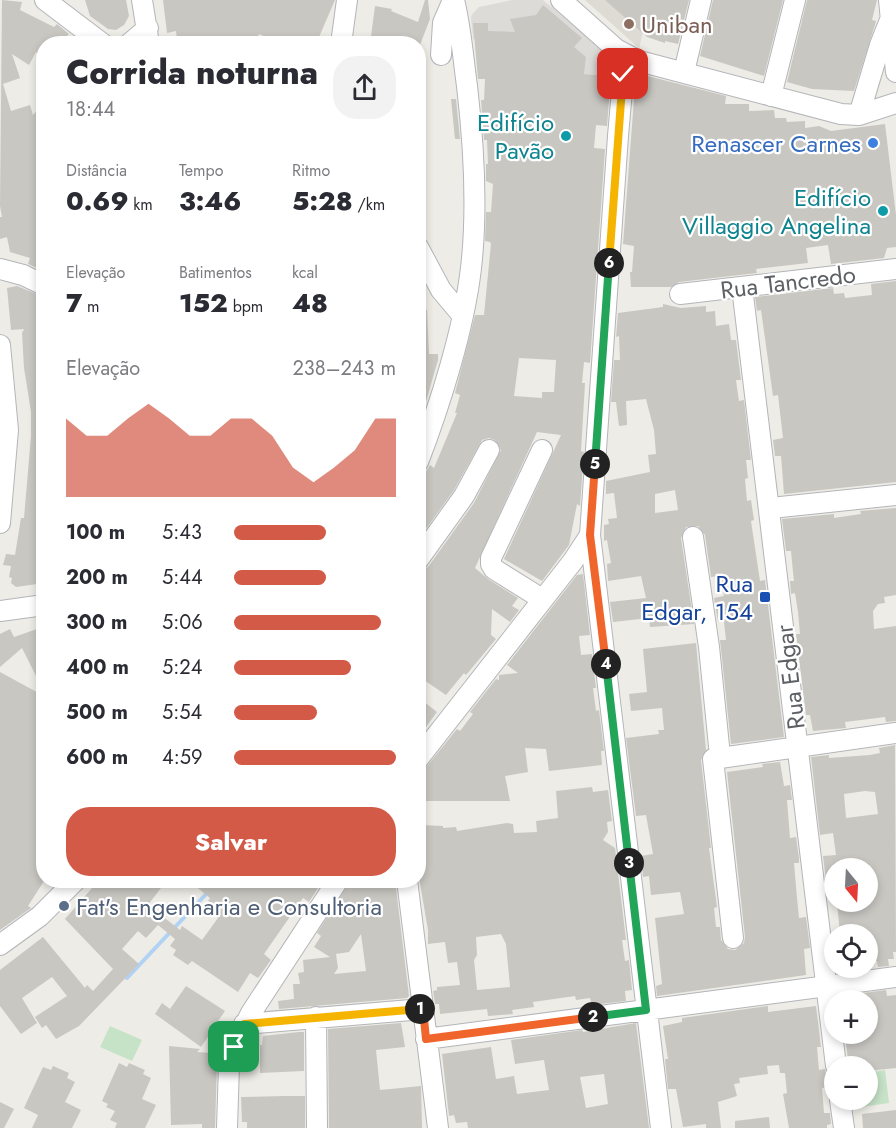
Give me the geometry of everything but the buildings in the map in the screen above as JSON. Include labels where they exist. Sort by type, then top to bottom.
[{"type":"street","points":[[45,0],[93,36]]},
{"type":"street","points":[[142,0],[148,36]]},
{"type":"street","points":[[342,36],[347,0]]},
{"type":"street","points":[[441,55],[443,22],[454,0]]},
{"type":"street","points":[[426,440],[441,398],[471,269],[474,147],[454,0]]},
{"type":"street","points":[[561,0],[626,56],[817,109],[859,115],[896,103]]},
{"type":"street","points":[[684,72],[701,0]]},
{"type":"street","points":[[771,96],[795,0]]},
{"type":"street","points":[[889,0],[896,72]]},
{"type":"street","points":[[859,115],[890,20]]},
{"type":"street","points":[[626,56],[618,136],[590,535],[661,1128]]},
{"type":"street","points":[[426,262],[441,290],[462,315]]},
{"type":"street","points":[[0,269],[36,281]]},
{"type":"street","name":"Rua Tancredo","points":[[680,294],[896,269]]},
{"type":"street","name":"Rua Edgar","points":[[742,287],[771,508],[835,1056]]},
{"type":"street","points":[[0,345],[8,430],[0,523]]},
{"type":"street","points":[[426,549],[464,496],[489,450]]},
{"type":"street","points":[[542,450],[491,558],[491,564],[494,569],[542,599]]},
{"type":"street","points":[[771,508],[896,495]]},
{"type":"street","points":[[426,749],[573,561],[590,535]]},
{"type":"street","points":[[693,537],[709,647],[720,756]]},
{"type":"street","points":[[0,611],[36,606]]},
{"type":"street","points":[[733,938],[713,759],[720,756],[896,734]]},
{"type":"street","points":[[0,945],[40,916],[68,888]]},
{"type":"street","points":[[227,1128],[229,1065],[244,1024],[333,888]]},
{"type":"street","points":[[407,888],[438,1128]]},
{"type":"street","points":[[426,1039],[896,977]]},
{"type":"street","points":[[244,1024],[423,1009]]},
{"type":"street","points":[[316,1017],[317,1128]]},
{"type":"street","points":[[841,1110],[844,1128]]},
{"type":"shaded area","points":[[512,0],[543,0],[601,48],[610,61],[613,76],[541,71],[515,40],[473,39],[471,17],[479,7]]},
{"type":"shaded area","name":"Uniban","points":[[585,0],[651,0],[639,48]]},
{"type":"green space","points":[[110,1026],[142,1040],[132,1061],[100,1047]]},
{"type":"green space","points":[[885,1070],[889,1103],[878,1105],[878,1071]]},
{"type":"waterway","points":[[127,978],[209,891]]},
{"type":"place","name":"Uniban","points":[[629,24]]},
{"type":"place","name":"Edifício Pavão","points":[[566,136]]},
{"type":"place","name":"Renascer Carnes","points":[[873,143]]},
{"type":"place","name":"Edifício Villaggio Angelina","points":[[883,211]]},
{"type":"place","name":"Rua Edgar, 154","points":[[765,597]]},
{"type":"place","name":"Fat's Engenharia e Consultoria","points":[[64,906]]},
{"type":"route","points":[[234,1047],[244,1024],[316,1017],[423,1009],[426,1039],[646,1010],[590,535],[623,74]]}]
